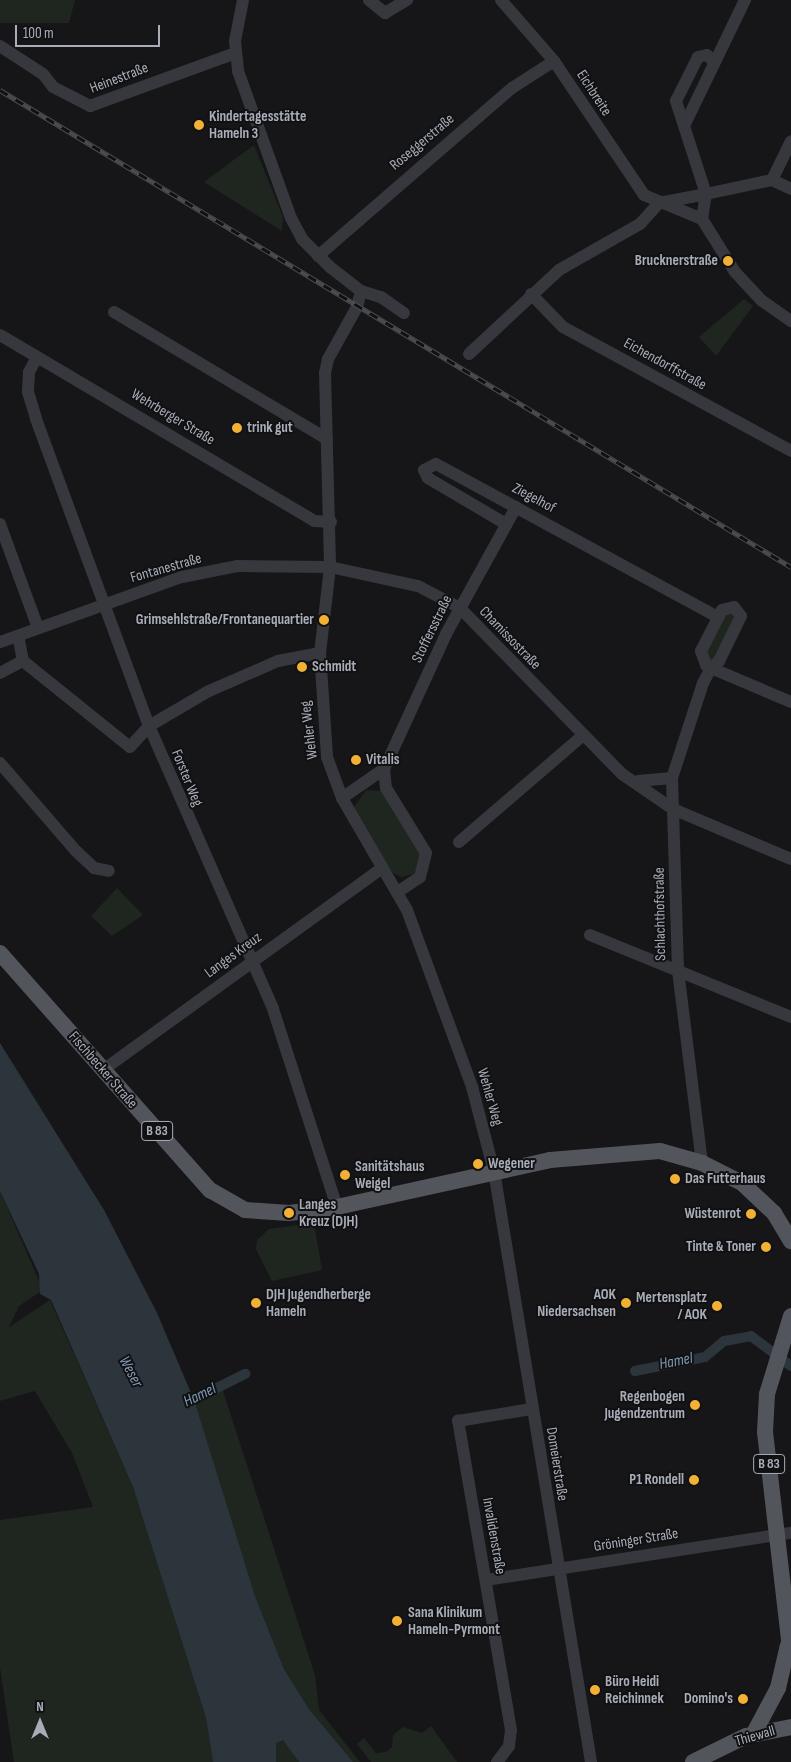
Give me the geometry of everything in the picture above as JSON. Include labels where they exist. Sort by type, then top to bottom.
[{"type":"main road","name":"Fischbecker Straße","points":[[0,953],[210,1190],[233,1205],[272,1213],[336,1207],[494,1171],[642,1151],[702,1163]]},
{"type":"main road","name":"B 83","points":[[702,1163],[760,1197],[791,1241]]},
{"type":"main road","name":"B 83","points":[[754,1733],[778,1688],[788,1641],[790,1611],[785,1534],[765,1432],[767,1394],[791,1316]]},
{"type":"main road","name":"B 83","points":[[788,1641],[791,1658]]},
{"type":"main road","name":"Thiewall","points":[[693,1762],[754,1733],[791,1727]]},
{"type":"street","points":[[243,0],[236,53],[242,86],[302,239],[318,256],[360,291],[381,296],[404,313]]},
{"type":"street","points":[[369,0],[385,13],[407,0]]},
{"type":"street","name":"Eichbreite","points":[[501,0],[554,61],[621,165],[644,195],[659,203],[702,219]]},
{"type":"street","points":[[686,122],[745,0]]},
{"type":"street","name":"Heinestraße","points":[[0,46],[43,74],[53,87],[90,106],[236,53]]},
{"type":"street","points":[[714,62],[707,55],[698,57],[676,101],[686,122],[706,194],[702,219],[735,272],[761,300],[791,321]]},
{"type":"street","name":"Roseggerstraße","points":[[318,256],[512,88],[554,61]]},
{"type":"street","points":[[772,180],[791,141]]},
{"type":"street","points":[[469,354],[558,270],[640,224],[659,203],[772,180],[791,189]]},
{"type":"street","name":"Wehler Weg","points":[[360,291],[354,315],[328,359],[327,439],[331,522],[330,567],[320,653],[327,757],[342,798],[398,892],[469,1078],[494,1171]]},
{"type":"street","name":"Eichendorffstraße","points":[[532,294],[563,327],[791,451]]},
{"type":"street","points":[[114,312],[327,439]]},
{"type":"street","name":"Wehrberger Straße","points":[[0,334],[314,520],[331,522]]},
{"type":"street","name":"Forster Weg","points":[[37,357],[29,372],[28,392],[103,605],[149,726],[291,1058],[336,1207]]},
{"type":"street","name":"Ziegelhof","points":[[506,524],[428,478],[424,470],[436,464],[718,617]]},
{"type":"street","name":"Stoffersstraße","points":[[384,769],[460,608],[516,507]]},
{"type":"street","points":[[0,524],[38,628]]},
{"type":"street","name":"Fontanestraße","points":[[0,642],[182,577],[236,566],[330,567]]},
{"type":"street","name":"Chamissostraße","points":[[330,567],[418,586],[460,608],[581,736],[622,774],[638,781],[674,809],[791,859]]},
{"type":"street","points":[[711,668],[719,661],[741,616],[740,610],[727,606],[718,617],[701,651],[711,668],[791,702]]},
{"type":"street","points":[[18,636],[22,661],[130,746],[149,726],[209,690],[278,661],[320,653]]},
{"type":"street","points":[[0,673],[22,661]]},
{"type":"street","name":"Schlachthofstraße","points":[[702,1163],[678,969],[672,778],[684,732],[711,668]]},
{"type":"street","points":[[459,842],[581,736]]},
{"type":"street","points":[[0,763],[76,851],[94,868],[109,871]]},
{"type":"street","points":[[342,798],[384,769],[386,788],[426,853],[425,865],[420,877],[398,892]]},
{"type":"street","points":[[638,781],[672,778]]},
{"type":"street","name":"Langes Kreuz","points":[[103,1070],[382,868]]},
{"type":"street","points":[[590,936],[678,969],[791,1017]]},
{"type":"street","name":"Domeierstraße","points":[[494,1171],[531,1409],[591,1762]]},
{"type":"street","name":"Invalidenstraße","points":[[497,1762],[509,1746],[511,1730],[458,1421],[531,1409]]},
{"type":"street","name":"Gröninger Straße","points":[[486,1584],[558,1568],[785,1534]]},
{"type":"shaded area","points":[[0,0],[75,0],[69,23],[0,23]]},
{"type":"shaded area","points":[[254,145],[283,217],[282,231],[204,182]]},
{"type":"shaded area","points":[[744,299],[753,306],[716,356],[699,337]]},
{"type":"shaded area","points":[[726,610],[736,615],[713,660],[709,660],[705,649]]},
{"type":"shaded area","points":[[366,790],[381,791],[422,854],[414,874],[401,877],[390,871],[354,807]]},
{"type":"shaded area","points":[[117,888],[143,915],[112,936],[91,916]]},
{"type":"shaded area","points":[[0,1191],[43,1290],[19,1306],[9,1327],[50,1300],[133,1487],[206,1718],[213,1762],[14,1762],[0,1668],[0,1520],[93,1507],[72,1453],[35,1391],[0,1401]]},
{"type":"shaded area","points":[[314,1223],[322,1270],[272,1281],[256,1249],[257,1240],[269,1229]]},
{"type":"shaded area","points":[[222,1388],[315,1675],[319,1710],[360,1762],[353,1762],[309,1709],[284,1669],[255,1596],[194,1406]]},
{"type":"shaded area","points":[[431,1726],[457,1762],[371,1762],[357,1744],[364,1738],[376,1753],[386,1752],[392,1747],[393,1735],[403,1727],[422,1733]]},
{"type":"shaded area","points":[[283,1739],[299,1762],[276,1762],[276,1743]]},
{"type":"water","name":"Weser","points":[[0,1043],[104,1210],[157,1313],[194,1400],[255,1596],[284,1669],[309,1709],[353,1762],[299,1762],[283,1740],[276,1743],[276,1762],[213,1762],[206,1718],[133,1487],[51,1300],[40,1294],[39,1274],[0,1191]]},
{"type":"waterway","name":"Hamel","points":[[635,1371],[705,1357],[724,1341],[751,1336],[791,1366]]},
{"type":"waterway","name":"Hamel","points":[[181,1406],[245,1374]]},
{"type":"railway","points":[[0,90],[791,567]]},
{"type":"place","name":"Kindertagesstätte Hameln 3","points":[[199,125]]},
{"type":"place","name":"Brucknerstraße","points":[[728,261]]},
{"type":"place","name":"trink gut","points":[[237,428]]},
{"type":"place","name":"Grimsehlstraße/Frontanequartier","points":[[324,620]]},
{"type":"place","name":"Schmidt","points":[[302,667]]},
{"type":"place","name":"Vitalis","points":[[356,760]]},
{"type":"place","name":"Wegener","points":[[478,1164]]},
{"type":"place","name":"Sanitätshaus Weigel","points":[[345,1175]]},
{"type":"place","name":"Das Futterhaus","points":[[675,1179]]},
{"type":"place","name":"Langes Kreuz (DJH)","points":[[289,1213]]},
{"type":"place","name":"Wüstenrot","points":[[751,1214]]},
{"type":"place","name":"Tinte & Toner","points":[[766,1247]]},
{"type":"place","name":"DJH Jugendherberge Hameln","points":[[256,1303]]},
{"type":"place","name":"AOK Niedersachsen","points":[[626,1303]]},
{"type":"place","name":"Mertensplatz / AOK","points":[[717,1306]]},
{"type":"place","name":"Regenbogen Jugendzentrum","points":[[695,1405]]},
{"type":"place","name":"P1 Rondell","points":[[694,1480]]},
{"type":"place","name":"Sana Klinikum Hameln-Pyrmont","points":[[397,1621]]},
{"type":"place","name":"Büro Heidi Reichinnek","points":[[595,1690]]},
{"type":"place","name":"Domino's","points":[[743,1699]]}]
